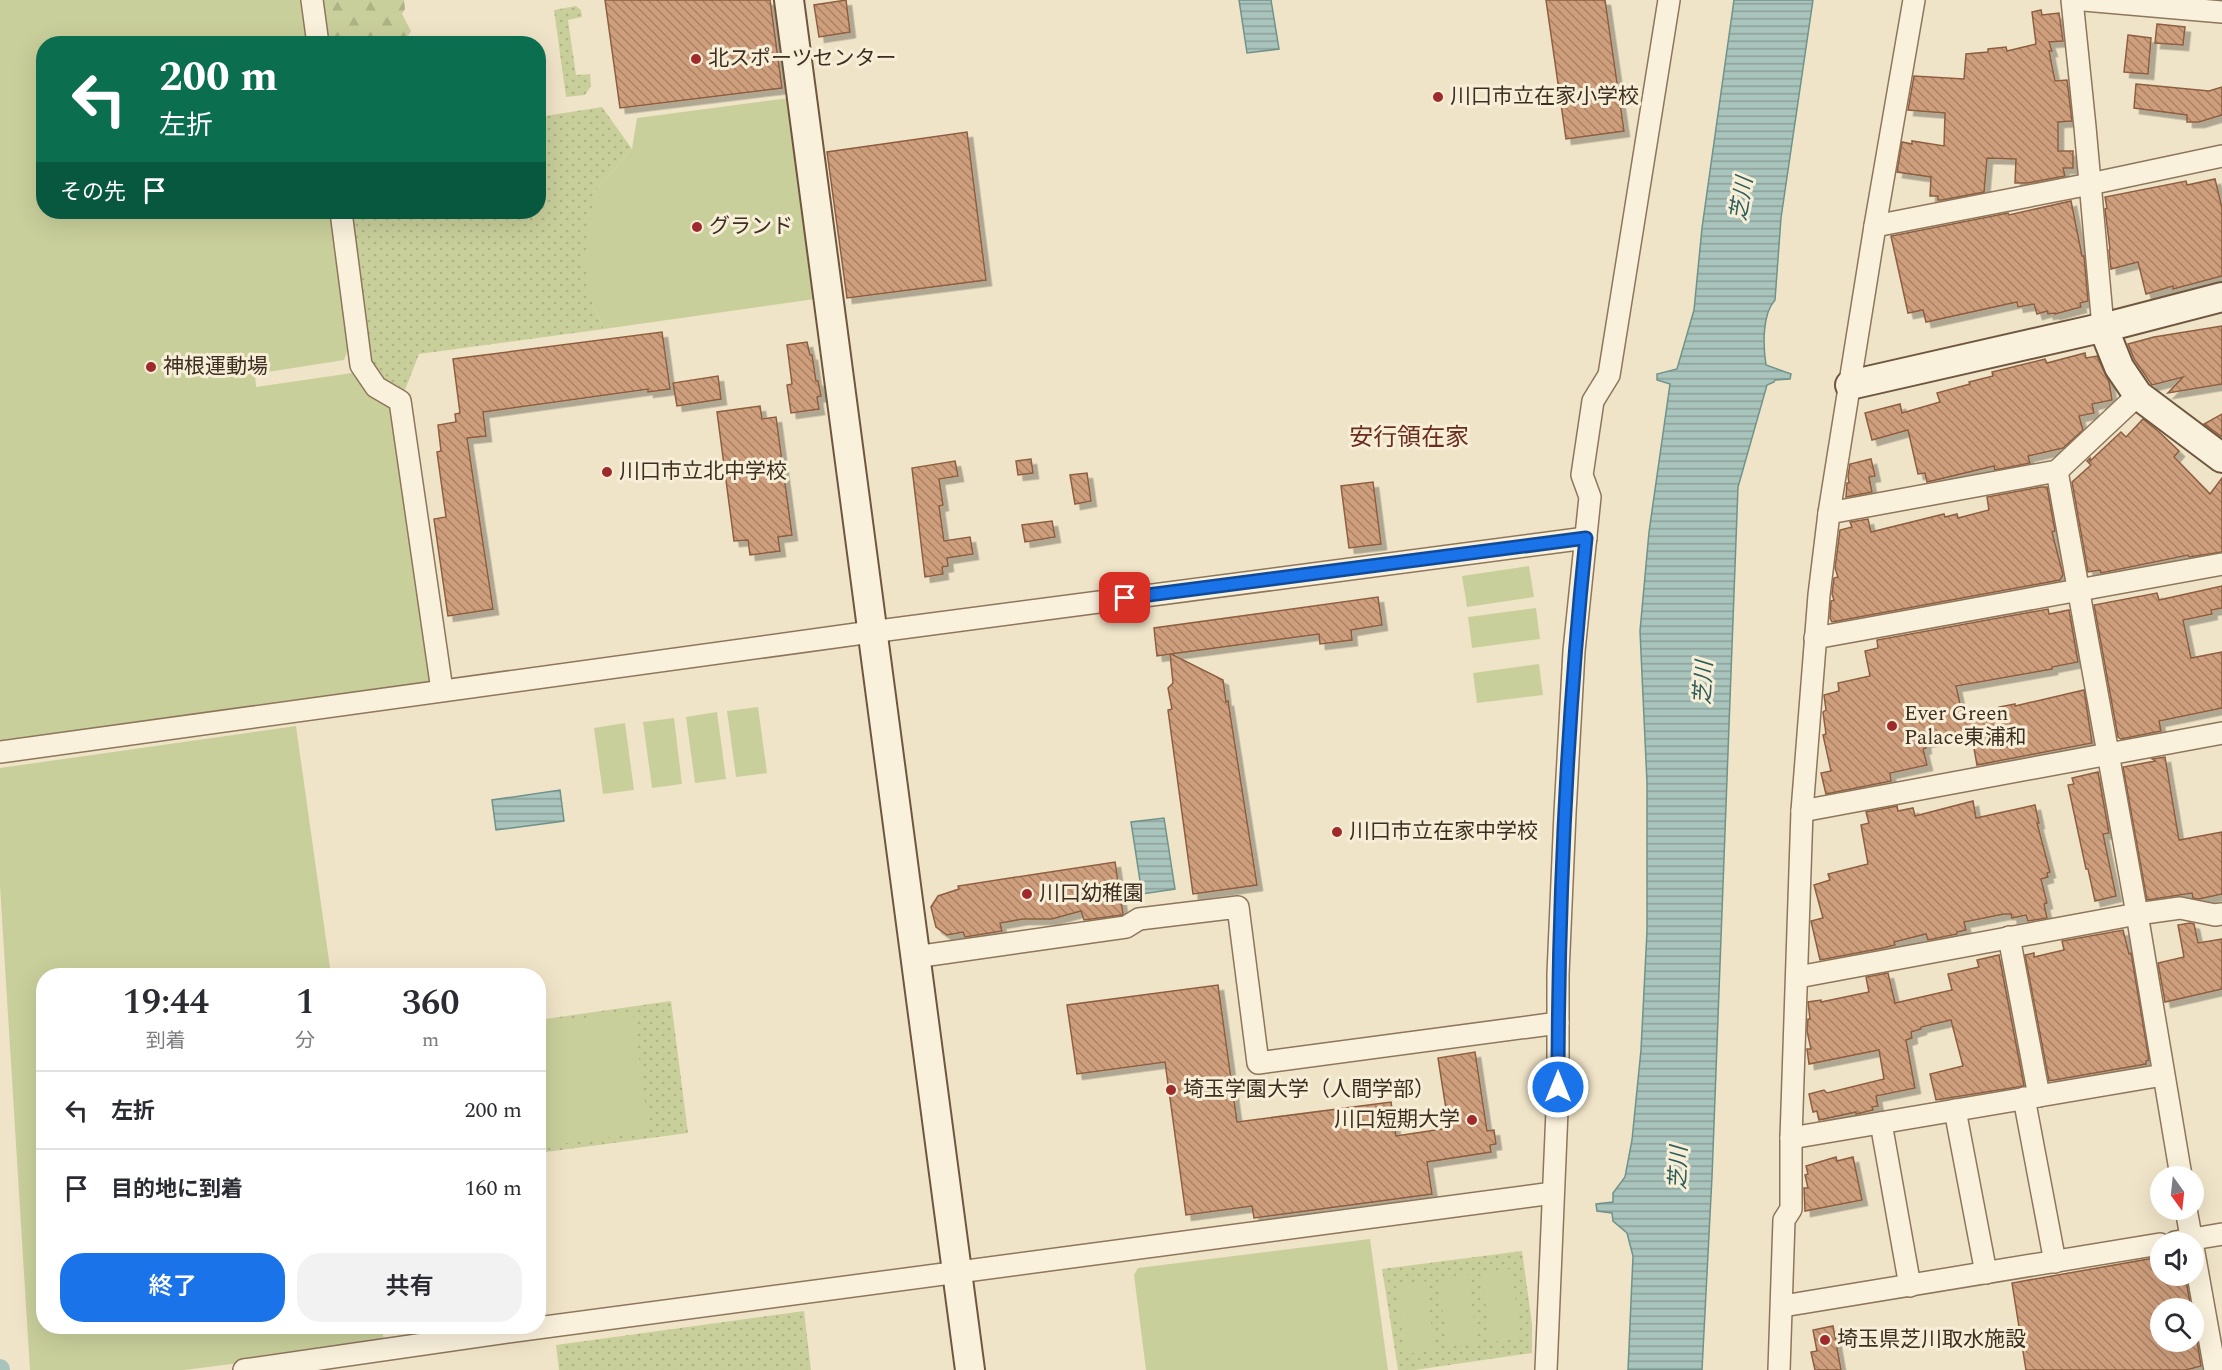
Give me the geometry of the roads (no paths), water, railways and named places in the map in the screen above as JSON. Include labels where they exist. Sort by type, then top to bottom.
[{"type":"street","points":[[312,0],[317,36]]},
{"type":"street","points":[[789,0],[970,1370]]},
{"type":"street","points":[[1546,1370],[1558,1087],[1558,974],[1565,813],[1574,663],[1590,497],[1582,476],[1593,401],[1609,375],[1669,0]]},
{"type":"street","points":[[1779,1370],[1783,1306],[1784,1220],[1791,1209],[1791,1138],[1802,811],[1815,638],[1829,513],[1914,0]]},
{"type":"street","points":[[2072,0],[2103,327],[2119,368],[2138,395],[2222,458]]},
{"type":"street","points":[[2084,0],[2222,12]]},
{"type":"street","points":[[1875,226],[2222,156]]},
{"type":"street","points":[[342,219],[361,365],[376,387],[400,401],[442,690]]},
{"type":"street","points":[[1850,385],[2222,297]]},
{"type":"street","points":[[1829,513],[2057,471],[2138,395]]},
{"type":"street","points":[[2057,471],[2137,914],[2179,1166]]},
{"type":"street","points":[[0,752],[442,690],[1586,538]]},
{"type":"street","points":[[1815,638],[2222,564]]},
{"type":"street","points":[[1802,811],[2222,733]]},
{"type":"street","points":[[915,957],[1126,927],[1139,919],[1238,907],[1258,1063],[1558,1023]]},
{"type":"street","points":[[1798,977],[2137,914],[2180,909],[2215,915],[2222,914]]},
{"type":"street","points":[[2009,937],[2055,1262]]},
{"type":"street","points":[[1791,1138],[2163,1075]]},
{"type":"street","points":[[1954,1110],[1986,1273]]},
{"type":"street","points":[[1881,1122],[1910,1286]]},
{"type":"street","points":[[546,1327],[1553,1193]]},
{"type":"street","points":[[2204,1239],[2222,1234]]},
{"type":"street","points":[[1783,1306],[2150,1246]]},
{"type":"street","points":[[2197,1286],[2216,1370]]},
{"type":"street","points":[[244,1370],[493,1334]]},
{"type":"water","points":[[1239,0],[1271,0],[1279,49],[1247,53]]},
{"type":"water","name":"芝川","points":[[1734,0],[1813,0],[1781,218],[1775,300],[1768,313],[1764,331],[1766,365],[1791,374],[1790,379],[1775,380],[1767,385],[1738,487],[1712,1177],[1702,1370],[1628,1370],[1633,1256],[1627,1233],[1613,1221],[1612,1213],[1597,1211],[1596,1204],[1613,1202],[1613,1193],[1625,1177],[1632,1140],[1641,1050],[1647,931],[1647,783],[1640,631],[1649,532],[1670,384],[1657,380],[1657,374],[1677,369],[1694,310],[1702,228]]},
{"type":"water","points":[[560,790],[564,821],[496,830],[492,800]]},
{"type":"water","points":[[1164,818],[1175,889],[1142,894],[1131,822]]},
{"type":"place","name":"北スポーツセンター","points":[[696,59]]},
{"type":"place","name":"川口市立在家小学校","points":[[1438,97]]},
{"type":"place","name":"グランド","points":[[697,227]]},
{"type":"place","name":"神根運動場","points":[[151,367]]},
{"type":"place","name":"川口市立北中学校","points":[[607,472]]},
{"type":"place","name":"Ever Green Palace東浦和","points":[[1892,726]]},
{"type":"place","name":"川口市立在家中学校","points":[[1337,832]]},
{"type":"place","name":"川口幼稚園","points":[[1027,894]]},
{"type":"place","name":"埼玉学園大学（人間学部）","points":[[1171,1090]]},
{"type":"place","name":"川口短期大学","points":[[1472,1120]]},
{"type":"place","name":"埼玉県芝川取水施設","points":[[1825,1340]]},
{"type":"district","name":"安行領在家","points":[[1409,438]]}]
